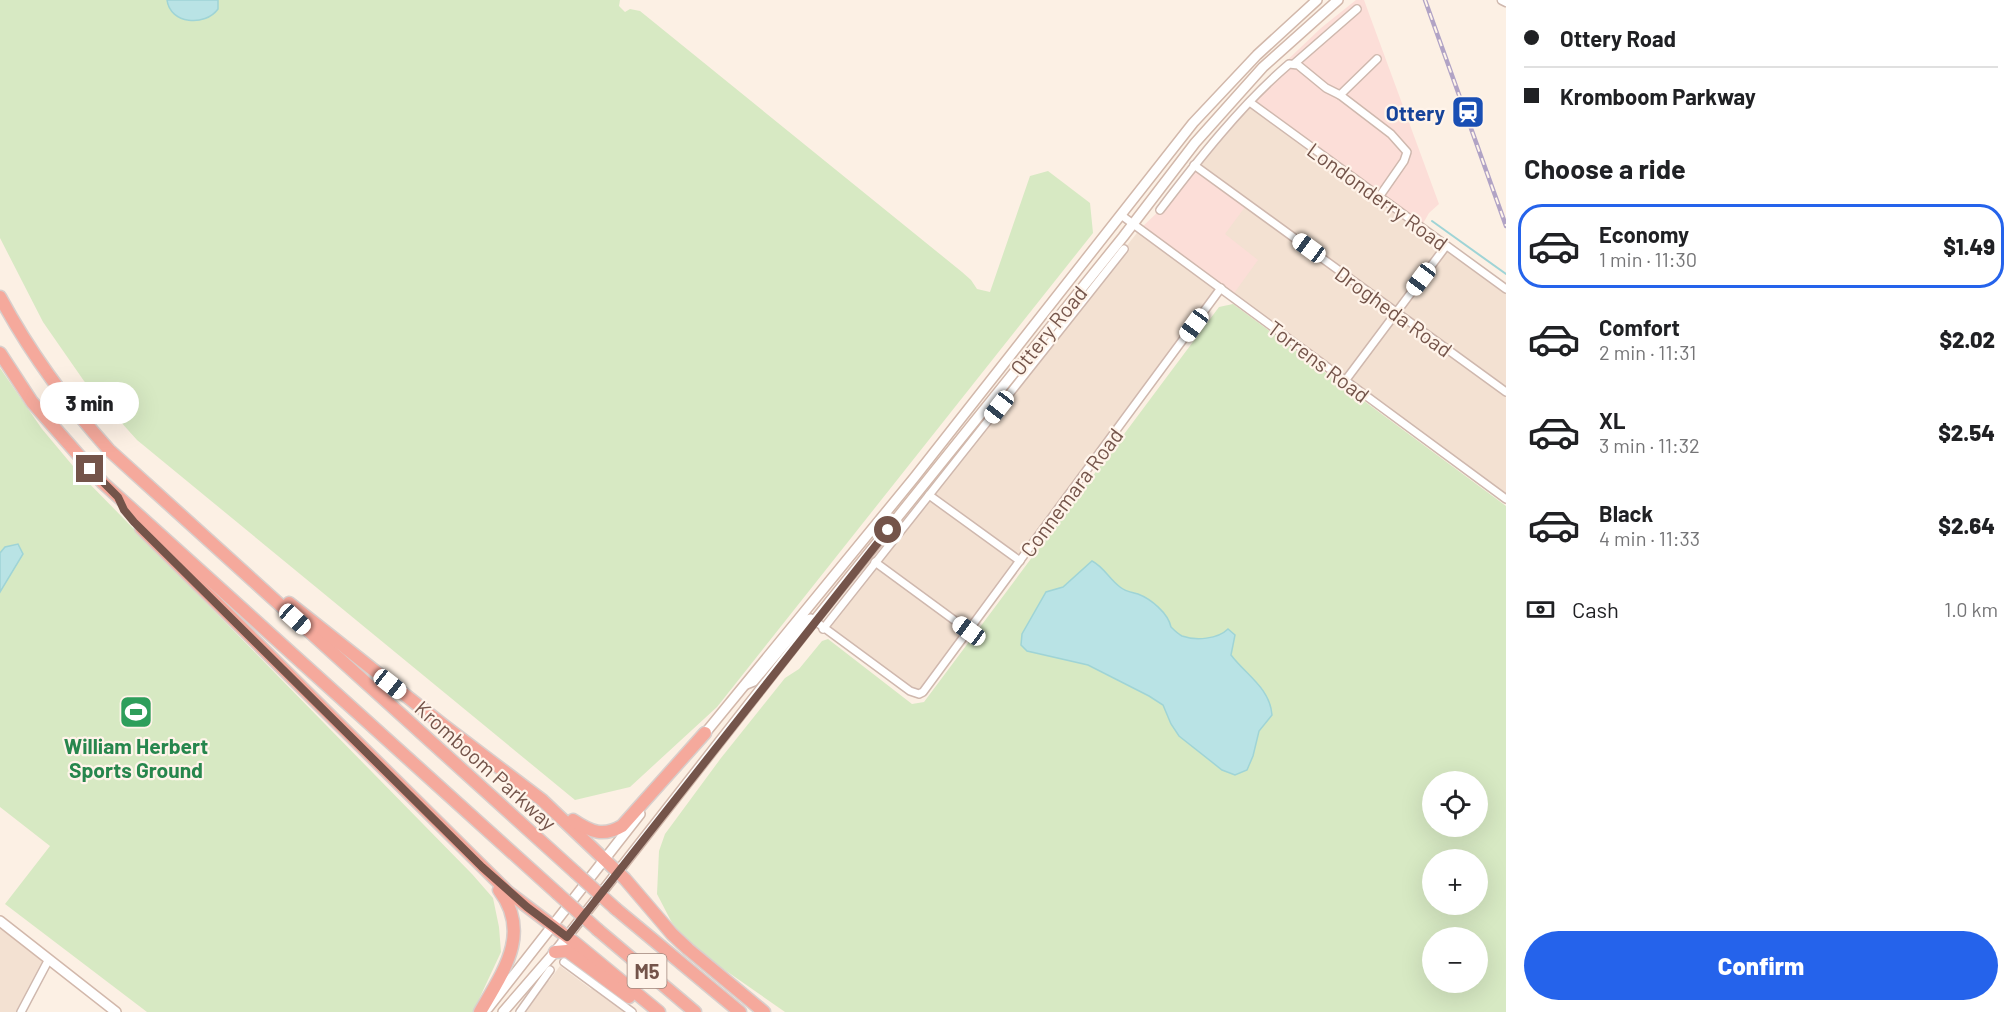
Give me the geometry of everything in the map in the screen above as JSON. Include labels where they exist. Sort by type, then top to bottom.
[{"type":"highway","name":"Kromboom Parkway","points":[[0,297],[33,353],[81,418],[134,475],[616,909],[740,1012]]},
{"type":"highway","name":"M5","points":[[0,353],[32,402],[90,469],[118,497],[598,930],[696,1012]]},
{"type":"highway","points":[[118,497],[124,510],[134,522],[482,867],[527,907],[659,1012]]},
{"type":"highway","points":[[208,540],[425,711],[542,800],[588,831],[602,834],[613,832],[622,826],[705,733]]},
{"type":"highway","points":[[542,800],[572,826],[618,873],[680,942],[764,1012]]},
{"type":"highway","points":[[482,867],[508,903],[513,916],[515,936],[512,952],[482,1012]]},
{"type":"highway","points":[[555,952],[567,951],[649,1012]]},
{"type":"main road","name":"Ottery Road","points":[[482,1012],[603,859],[914,477],[1205,109],[1276,37],[1317,0]]},
{"type":"main road","name":"Ottery Road","points":[[503,1012],[555,952],[618,873],[814,621],[1133,224],[1195,143],[1276,55],[1338,0]]},
{"type":"main road","points":[[0,921],[116,1012]]},
{"type":"street","points":[[1160,210],[1194,165],[1287,65],[1295,63],[1357,9]]},
{"type":"street","points":[[1340,95],[1377,59]]},
{"type":"street","points":[[1295,63],[1326,88],[1359,108],[1396,138],[1407,152],[1404,161],[1379,197]]},
{"type":"street","name":"Londonderry Road","points":[[1251,103],[1506,289]]},
{"type":"street","name":"Drogheda Road","points":[[1194,165],[1506,392]]},
{"type":"street","name":"Torrens Road","points":[[1121,215],[1506,499]]},
{"type":"street","points":[[1345,381],[1446,246]]},
{"type":"street","points":[[744,686],[754,682],[807,619],[811,618],[823,629],[1124,249]]},
{"type":"street","name":"Connemara Road","points":[[823,629],[910,692],[919,694],[926,689],[1221,288]]},
{"type":"street","points":[[929,495],[1020,561]]},
{"type":"street","points":[[876,562],[969,631]]},
{"type":"street","points":[[21,1012],[49,959]]},
{"type":"street","points":[[564,962],[632,1012]]},
{"type":"street","points":[[520,1012],[550,970]]},
{"type":"shaded area","points":[[1356,0],[1364,0],[1439,204],[1429,213],[1421,227],[1251,103],[1254,92],[1321,28]]},
{"type":"shaded area","points":[[1251,103],[1506,289],[1506,499],[1232,296],[1225,234],[1194,165]]},
{"type":"shaded area","points":[[1194,165],[1248,203],[1225,234],[1258,260],[1232,296],[1140,229],[1160,210]]},
{"type":"shaded area","points":[[1140,229],[1221,288],[919,694],[823,629]]},
{"type":"shaded area","points":[[0,922],[49,960],[21,1012],[0,1012]]},
{"type":"shaded area","points":[[560,966],[591,989],[594,985],[631,1012],[520,1012],[545,978],[549,981]]},
{"type":"green space","points":[[0,0],[620,0],[619,6],[625,12],[630,9],[640,11],[962,272],[977,289],[990,292],[1030,176],[1048,171],[1090,203],[1093,233],[717,707],[630,787],[575,800],[137,440],[84,381],[43,322],[0,238]]},
{"type":"green space","points":[[1233,304],[1506,506],[1506,1012],[785,1012],[709,959],[682,936],[671,921],[657,894],[659,851],[665,834],[721,758],[785,678],[799,669],[822,641],[828,639],[912,704],[924,702],[1219,307]]},
{"type":"green space","name":"William Herbert Sports Ground","points":[[0,368],[42,429],[78,472],[493,898],[501,952],[473,1012],[147,1012],[5,904],[50,846],[0,807]]},
{"type":"water","points":[[167,0],[218,0],[218,9],[205,19],[189,20],[174,14]]},
{"type":"water","points":[[18,544],[23,554],[0,592],[0,553],[5,547]]},
{"type":"water","points":[[1092,561],[1100,566],[1122,589],[1143,596],[1153,603],[1163,612],[1171,627],[1182,636],[1206,638],[1219,635],[1228,629],[1235,635],[1231,655],[1262,689],[1272,715],[1259,731],[1247,770],[1235,775],[1222,770],[1179,736],[1163,705],[1149,696],[1088,665],[1027,651],[1021,645],[1022,634],[1046,592],[1063,587]]},
{"type":"waterway","points":[[1432,221],[1506,274]]},
{"type":"railway","points":[[1425,0],[1506,226]]},
{"type":"place","name":"Ottery","points":[[1468,112]]},
{"type":"place","name":"William Herbert Sports Ground","points":[[136,712]]},
{"type":"route","points":[[90,469],[118,497],[124,510],[134,522],[482,867],[508,892],[567,937],[888,530]]}]
